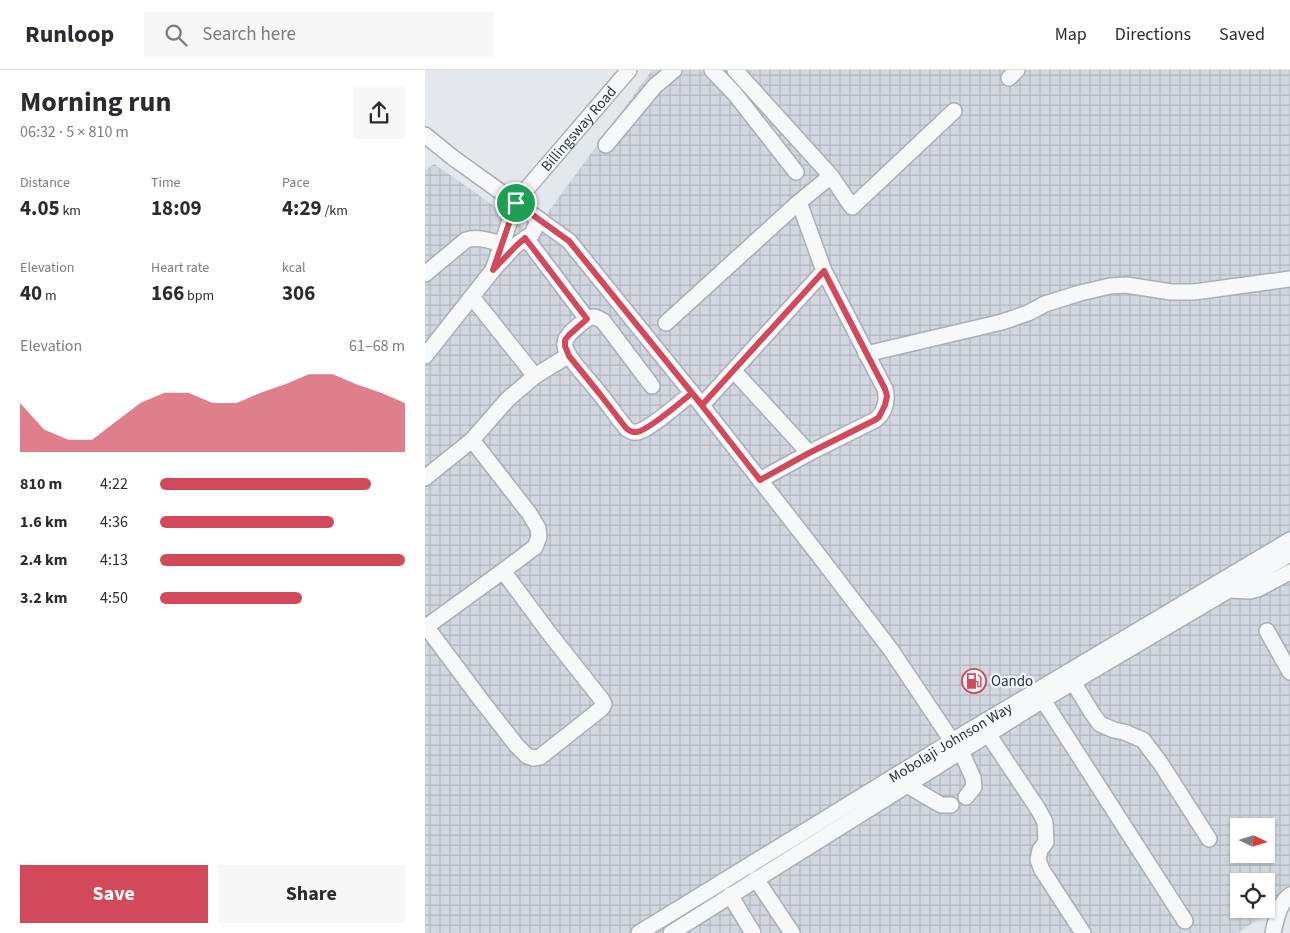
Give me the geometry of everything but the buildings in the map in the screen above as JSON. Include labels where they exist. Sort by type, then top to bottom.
[{"type":"street","name":"Billingsway Road","points":[[493,270],[516,203],[629,70]]},
{"type":"street","points":[[606,145],[655,86],[674,70]]},
{"type":"street","points":[[713,70],[735,94],[796,172]]},
{"type":"street","points":[[735,70],[831,176],[852,207],[954,111]]},
{"type":"street","points":[[425,135],[452,157],[569,241],[702,405],[891,650],[957,746],[973,778],[974,787],[966,797]]},
{"type":"street","points":[[665,323],[799,202],[831,176]]},
{"type":"street","points":[[760,480],[879,417],[887,396],[824,271],[799,202]]},
{"type":"street","name":"Billingsway Road","points":[[425,356],[493,270],[516,246],[532,234],[539,219]]},
{"type":"street","points":[[425,274],[466,240],[479,238],[502,244]]},
{"type":"street","points":[[525,238],[587,319]]},
{"type":"street","points":[[702,405],[824,271]]},
{"type":"street","points":[[866,354],[1002,322],[1028,313],[1045,304],[1110,286],[1126,285],[1171,292],[1194,292],[1290,279]]},
{"type":"street","points":[[472,297],[535,376]]},
{"type":"street","points":[[652,386],[603,321],[597,317],[587,319],[565,340],[569,356],[630,432],[636,432],[650,426],[692,393]]},
{"type":"street","points":[[425,478],[472,440],[508,399],[535,376],[569,356]]},
{"type":"street","points":[[734,371],[809,453]]},
{"type":"street","points":[[472,440],[529,513],[538,528],[539,537],[535,547],[425,626],[517,746],[527,756],[533,758],[540,757],[602,708],[604,704],[503,571]]},
{"type":"street","name":"Mobolaji Johnson Way","points":[[639,933],[957,746],[1290,540]]},
{"type":"street","name":"Mobolaji Johnson Way","points":[[671,933],[907,785],[957,746],[988,734],[1290,554]]},
{"type":"street","points":[[1230,590],[1258,589],[1290,572]]},
{"type":"street","points":[[1267,631],[1290,672]]},
{"type":"street","points":[[1073,682],[1100,724],[1143,740],[1161,764],[1209,839]]},
{"type":"street","points":[[1043,700],[1185,921]]},
{"type":"street","points":[[988,734],[1045,822],[1046,842],[1040,850],[1038,860],[1042,870],[1083,933]]},
{"type":"street","points":[[907,785],[941,805],[951,805]]},
{"type":"street","points":[[756,879],[792,933]]},
{"type":"street","points":[[1273,933],[1277,915],[1290,895]]},
{"type":"street","points":[[730,896],[753,933]]},
{"type":"shaded area","points":[[652,70],[1290,70],[1290,900],[1275,909],[1275,873],[1230,873],[1230,918],[1261,918],[1237,933],[425,933],[425,170],[434,164],[532,234]]},
{"type":"place","name":"Oando","points":[[974,681]]},
{"type":"route","points":[[516,203],[569,241],[702,405],[824,271],[885,389],[887,396],[879,417],[760,480],[692,393],[650,426],[643,430],[630,432],[569,356],[565,340],[587,319],[525,238],[493,270],[516,203]]}]
